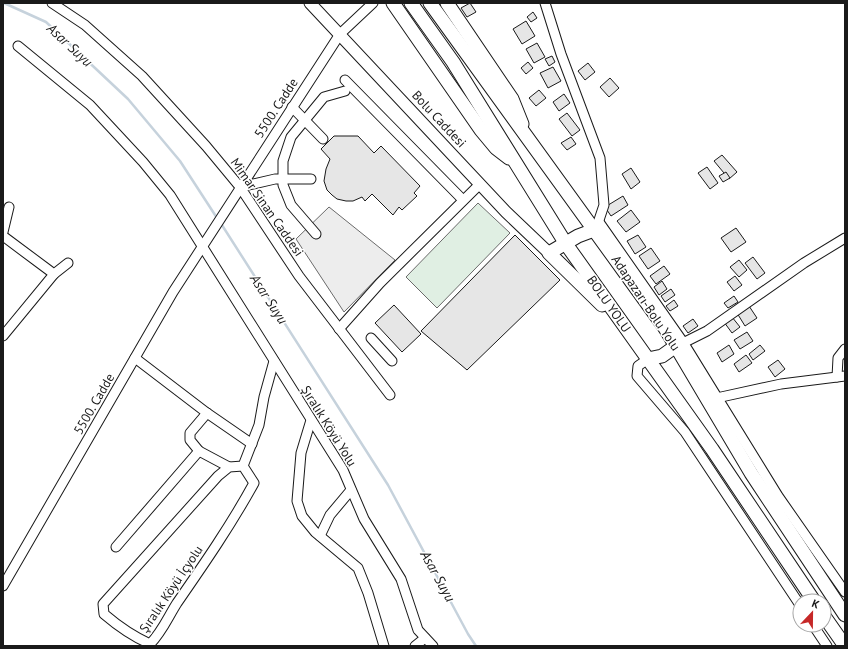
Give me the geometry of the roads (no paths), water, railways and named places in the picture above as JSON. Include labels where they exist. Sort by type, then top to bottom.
[{"type":"highway","points":[[393,3],[481,130],[496,148],[517,165]]},
{"type":"highway","name":"BOLU YOLU","points":[[411,3],[453,62],[566,244],[712,449],[809,593]]},
{"type":"highway","name":"Adapazarı-Bolu Yolu","points":[[430,3],[528,140],[597,226],[665,328],[679,344],[713,399],[751,473],[843,612]]},
{"type":"highway","points":[[447,3],[512,98],[528,140]]},
{"type":"highway","points":[[597,226],[549,253],[626,328]]},
{"type":"highway","points":[[648,359],[662,356],[679,344]]},
{"type":"highway","points":[[832,627],[845,646]]},
{"type":"main road","name":"Bolu Caddesi","points":[[310,3],[480,184],[549,253]]},
{"type":"street","name":"Mimar Sinan Caddesi","points":[[52,3],[85,25],[142,76],[206,146],[240,187],[299,276],[390,395]]},
{"type":"street","name":"5500. Cadde","points":[[3,586],[173,292],[340,34],[373,3]]},
{"type":"street","points":[[545,3],[561,54],[600,158],[604,205],[597,226]]},
{"type":"street","name":"Şıralık Köyü Yolu","points":[[18,46],[90,105],[138,156],[170,195],[343,470],[364,519],[401,579],[418,630],[433,646]]},
{"type":"street","points":[[345,80],[463,200]]},
{"type":"street","points":[[316,234],[291,205],[283,185],[283,161],[291,137],[324,97],[345,90]]},
{"type":"street","points":[[292,107],[323,139]]},
{"type":"street","points":[[240,187],[275,179],[311,179]]},
{"type":"street","points":[[339,329],[380,283],[480,184]]},
{"type":"street","points":[[3,232],[9,207]]},
{"type":"street","points":[[3,236],[54,274]]},
{"type":"street","points":[[679,344],[707,331],[804,263],[845,238]]},
{"type":"street","points":[[3,336],[54,274],[68,263]]},
{"type":"street","points":[[371,338],[392,361]]},
{"type":"street","points":[[845,349],[838,358],[841,377],[781,384],[713,399],[845,592]]},
{"type":"street","points":[[135,358],[206,413],[252,444]]},
{"type":"street","points":[[648,359],[638,366],[637,376],[685,432],[792,593]]},
{"type":"street","points":[[206,413],[190,433],[190,440],[199,451],[229,467],[243,466],[259,425],[264,397],[274,361]]},
{"type":"street","points":[[311,420],[301,453],[297,501],[302,516],[320,536],[358,568],[368,593],[384,646]]},
{"type":"street","points":[[116,547],[199,451]]},
{"type":"street","name":"Şıralık Köyü İçyolu","points":[[229,467],[218,476],[163,535],[104,604],[104,614],[119,627],[138,639],[150,644],[157,637],[233,520],[254,483],[243,466]]},
{"type":"street","points":[[320,536],[330,515],[352,490]]},
{"type":"street","points":[[818,633],[827,646]]},
{"type":"street","points":[[415,646],[425,638]]},
{"type":"waterway","name":"Asar Suyu","points":[[4,3],[46,22],[128,99],[180,161],[217,218]]},
{"type":"waterway","name":"Asar Suyu","points":[[220,222],[388,485],[468,634],[476,646]]}]
